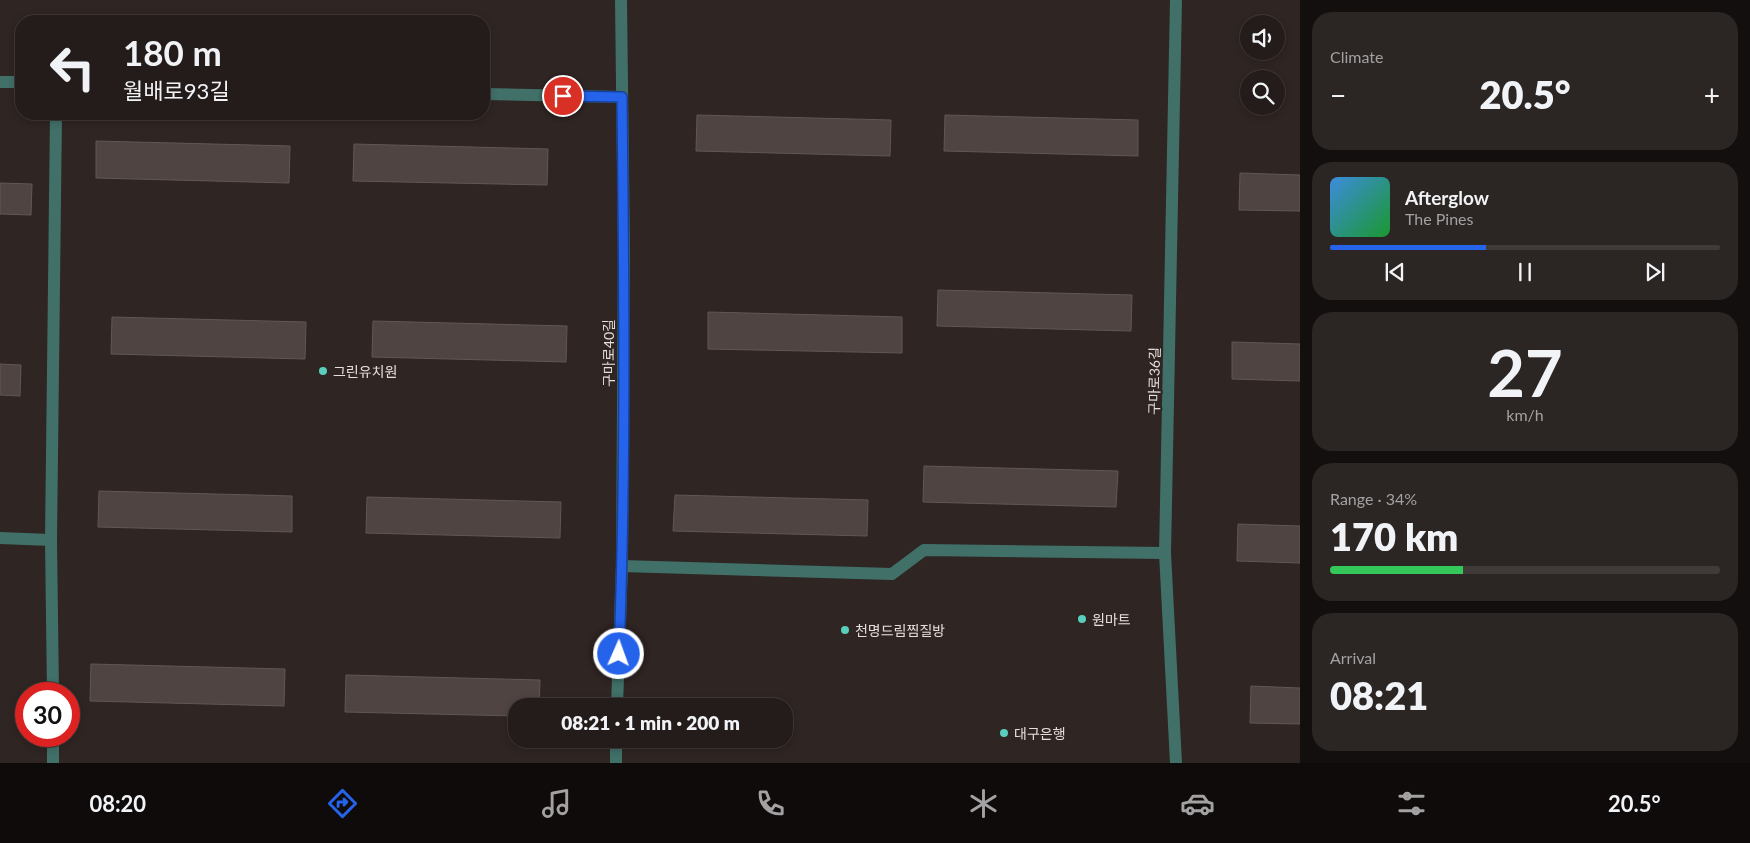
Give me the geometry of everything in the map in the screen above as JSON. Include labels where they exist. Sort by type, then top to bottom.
[{"type":"street","name":"구마로40길","points":[[618,698],[622,566],[624,252],[621,0]]},
{"type":"street","name":"구마로36길","points":[[1176,0],[1165,553],[1176,763]]},
{"type":"street","points":[[0,82],[15,82]]},
{"type":"street","points":[[490,94],[622,97]]},
{"type":"street","points":[[53,682],[51,540],[56,120]]},
{"type":"street","points":[[0,538],[51,540]]},
{"type":"street","points":[[622,566],[892,574],[924,550],[1165,553]]},
{"type":"street","points":[[53,747],[53,763]]},
{"type":"street","points":[[616,748],[616,763]]},
{"type":"building","points":[[697,115],[891,120],[890,156],[696,151]]},
{"type":"building","points":[[945,115],[1138,120],[1138,156],[944,151]]},
{"type":"building","points":[[96,141],[290,146],[289,183],[96,178]]},
{"type":"building","points":[[354,144],[548,149],[547,185],[353,181]]},
{"type":"building","points":[[1240,173],[1300,175],[1300,211],[1239,210]]},
{"type":"building","points":[[0,183],[32,184],[31,215],[0,214]]},
{"type":"building","points":[[938,290],[1132,295],[1131,331],[937,326]]},
{"type":"building","points":[[708,312],[902,317],[902,353],[708,349]]},
{"type":"building","points":[[112,317],[306,322],[305,359],[111,354]]},
{"type":"building","points":[[373,321],[567,326],[566,362],[372,357]]},
{"type":"building","points":[[1232,342],[1300,344],[1300,381],[1232,379]]},
{"type":"building","points":[[0,364],[21,365],[20,396],[0,395]]},
{"type":"building","points":[[924,466],[1118,471],[1116,507],[923,502]]},
{"type":"building","points":[[99,491],[292,496],[292,532],[98,527]]},
{"type":"building","points":[[675,495],[868,500],[867,536],[673,531]]},
{"type":"building","points":[[367,497],[561,502],[560,538],[366,533]]},
{"type":"building","points":[[1238,524],[1300,526],[1300,563],[1237,561]]},
{"type":"building","points":[[91,664],[285,669],[284,706],[90,701]]},
{"type":"building","points":[[346,675],[540,680],[539,698],[508,698],[508,716],[345,712]]},
{"type":"building","points":[[1251,686],[1300,688],[1300,724],[1250,723]]},
{"type":"place","name":"그린유치원","points":[[323,371]]},
{"type":"place","name":"원마트","points":[[1082,619]]},
{"type":"place","name":"천명드림찜질방","points":[[845,630]]},
{"type":"place","name":"대구은행","points":[[1004,733]]},
{"type":"route","points":[[563,96],[622,97],[624,252],[623,468],[619,654]]}]
